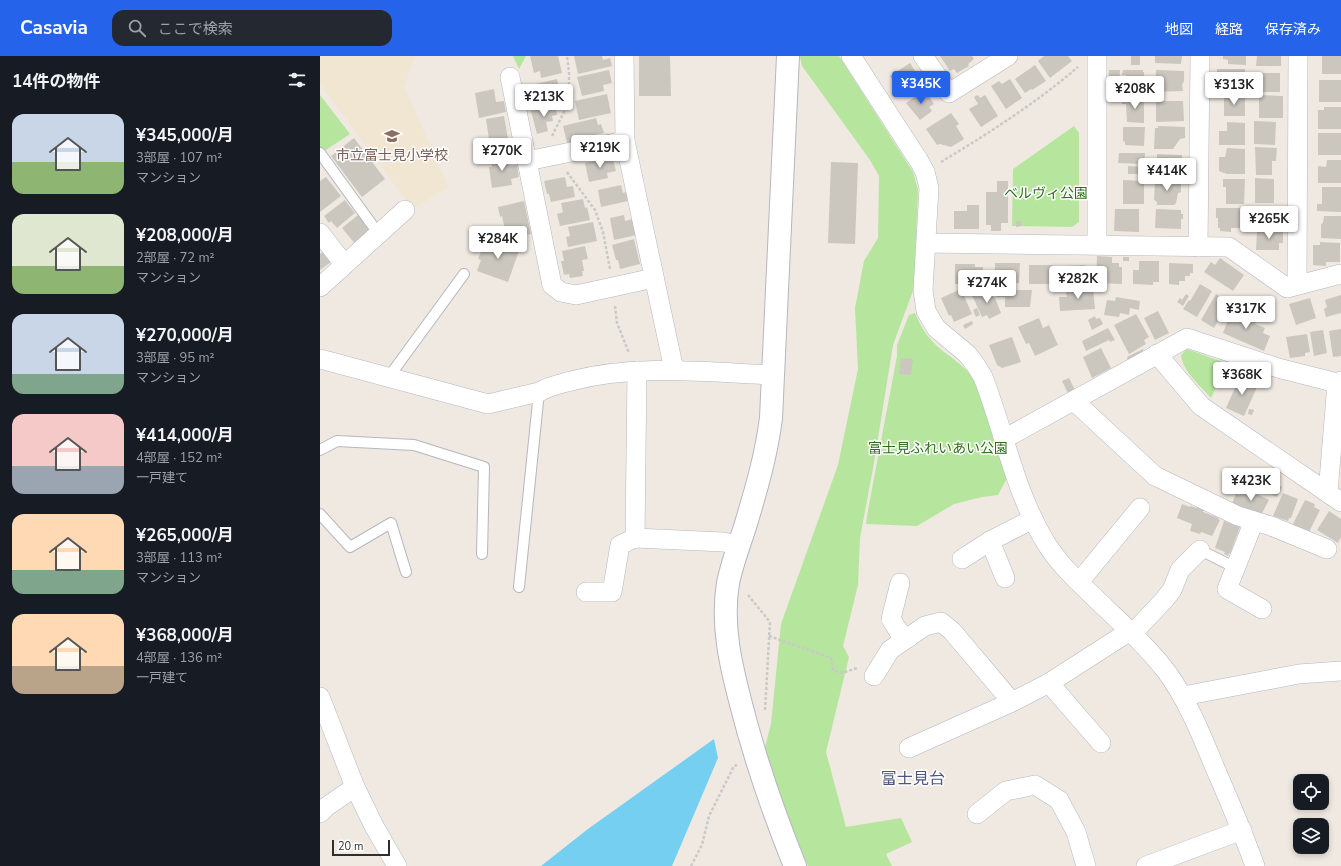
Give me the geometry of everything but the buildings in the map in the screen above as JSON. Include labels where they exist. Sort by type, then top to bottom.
[{"type":"street","points":[[624,56],[625,141],[674,370]]},
{"type":"street","points":[[788,56],[771,418],[768,445],[762,472],[728,582],[725,606],[729,657],[752,747],[774,812],[795,866]]},
{"type":"street","points":[[851,56],[919,160],[925,172],[929,188],[923,290],[926,311],[936,328],[967,354],[983,377],[1022,498],[1052,553],[1079,582],[1131,632],[1166,671],[1183,696],[1242,830],[1255,866]]},
{"type":"street","points":[[923,56],[949,92],[1008,56]]},
{"type":"street","points":[[1097,56],[1097,245]]},
{"type":"street","points":[[1198,247],[1200,56]]},
{"type":"street","points":[[1297,285],[1298,56]]},
{"type":"street","points":[[510,77],[552,285],[561,292],[576,295],[654,278]]},
{"type":"street","points":[[527,161],[625,141]]},
{"type":"street","points":[[320,287],[405,210]]},
{"type":"street","points":[[320,233],[344,264]]},
{"type":"street","points":[[926,243],[1229,247],[1287,288],[1341,274]]},
{"type":"street","points":[[1004,439],[1187,338],[1278,368],[1339,382],[1335,498]]},
{"type":"street","points":[[1157,354],[1201,406],[1335,498]]},
{"type":"street","points":[[320,359],[488,404],[539,392],[546,387],[590,376],[637,371],[674,370],[772,375]]},
{"type":"street","points":[[635,538],[637,371]]},
{"type":"street","points":[[1074,401],[1155,476],[1238,516],[1271,526],[1327,549]]},
{"type":"street","points":[[1079,582],[1140,508]]},
{"type":"street","points":[[962,559],[990,541],[1033,519]]},
{"type":"street","points":[[1254,521],[1227,590],[1262,609]]},
{"type":"street","points":[[586,592],[618,591],[620,545],[635,538],[723,542],[739,545]]},
{"type":"street","points":[[990,541],[1005,578]]},
{"type":"street","points":[[909,748],[1012,702],[1049,683],[1131,632],[1164,600],[1172,590],[1180,570],[1200,550]]},
{"type":"street","points":[[900,583],[891,619],[899,632],[908,638]]},
{"type":"street","points":[[874,676],[890,650],[925,626],[941,622],[952,631],[1012,702]]},
{"type":"street","points":[[1183,696],[1299,674],[1341,671]]},
{"type":"street","points":[[1049,683],[1101,743]]},
{"type":"street","points":[[320,697],[355,787],[374,826],[397,866]]},
{"type":"street","points":[[977,814],[1006,791],[1035,785],[1059,800],[1076,832],[1086,866]]},
{"type":"street","points":[[320,813],[326,807],[355,787]]},
{"type":"street","points":[[1155,864],[1242,830]]},
{"type":"lane","points":[[320,153],[378,233]]},
{"type":"lane","points":[[388,378],[464,274]]},
{"type":"lane","points":[[520,586],[539,392]]},
{"type":"lane","points":[[320,450],[337,441],[414,445],[484,467],[482,554]]},
{"type":"lane","points":[[320,514],[350,547],[391,524],[406,572]]},
{"type":"lane","points":[[1200,550],[1236,568]]},
{"type":"path","points":[[567,56],[569,72],[569,102],[552,135],[551,148],[595,210],[603,232],[617,323],[637,371]]},
{"type":"path","points":[[936,165],[1019,112],[1059,83],[1080,65]]},
{"type":"path","points":[[769,636],[828,657]]},
{"type":"shaded area","name":"市立富士見小学校","points":[[320,56],[415,56],[404,86],[448,187],[413,209],[320,84]]},
{"type":"green space","points":[[513,56],[526,56],[519,69]]},
{"type":"green space","points":[[800,56],[839,56],[913,172],[918,190],[914,288],[893,345],[860,538],[858,585],[843,646],[849,657],[826,752],[846,827],[901,818],[912,842],[886,854],[892,866],[808,866],[763,755],[771,724],[781,624],[838,465],[858,369],[855,308],[864,261],[878,238],[879,176],[870,160],[802,66]]},
{"type":"green space","points":[[320,95],[350,134],[323,152],[320,148]]},
{"type":"green space","name":"ベルヴィ公園","points":[[1074,126],[1079,133],[1079,222],[1072,227],[1012,226],[1013,169]]},
{"type":"green space","name":"富士見ふれいあい公園","points":[[915,313],[921,326],[937,346],[965,369],[973,378],[985,401],[1008,476],[998,495],[982,497],[954,504],[917,526],[866,524],[897,356],[897,345],[909,315]]},
{"type":"green space","points":[[1187,349],[1228,364],[1211,398],[1188,373],[1182,361],[1181,355]]},
{"type":"water","points":[[714,739],[718,758],[672,866],[541,866],[588,829]]},
{"type":"place","name":"市立富士見小学校","points":[[392,136]]},
{"type":"district","name":"富士見台","points":[[913,779]]}]
